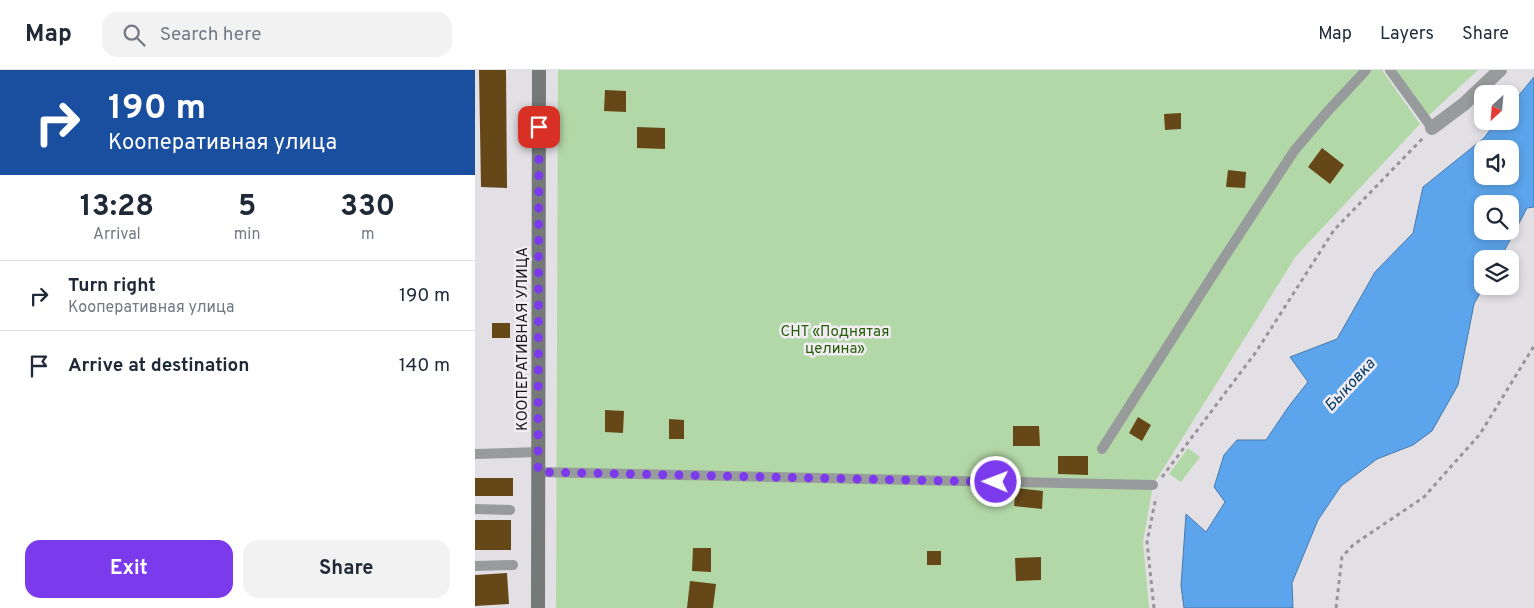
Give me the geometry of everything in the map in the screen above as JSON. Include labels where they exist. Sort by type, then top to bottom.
[{"type":"main road","name":"КООПЕРАТИВНАЯ УЛИЦА","points":[[538,608],[539,70]]},
{"type":"street","points":[[1432,128],[1464,104],[1500,70]]},
{"type":"lane","points":[[1102,448],[1215,270],[1294,152],[1327,112],[1367,70]]},
{"type":"lane","points":[[1390,70],[1432,128]]},
{"type":"lane","points":[[475,454],[538,452]]},
{"type":"lane","points":[[538,472],[1156,486]]},
{"type":"lane","points":[[475,509],[510,510]]},
{"type":"lane","points":[[475,566],[513,565]]},
{"type":"path","points":[[1154,608],[1147,542],[1156,486],[1256,352],[1334,230],[1432,128]]},
{"type":"path","points":[[1336,608],[1342,557],[1353,545],[1424,497],[1481,434],[1534,346]]},
{"type":"green space","name":"СНТ «Поднятая целина»","points":[[558,70],[1382,70],[1420,124],[1296,256],[1153,485],[1143,542],[1149,608],[556,608]]},
{"type":"green space","points":[[1394,70],[1478,70],[1428,116]]},
{"type":"green space","points":[[1188,448],[1200,457],[1181,482],[1169,474]]},
{"type":"water","name":"Быковка","points":[[1534,77],[1534,207],[1527,208],[1519,223],[1519,195],[1474,195],[1474,240],[1510,240],[1505,250],[1474,250],[1474,295],[1479,295],[1474,304],[1458,385],[1432,431],[1413,445],[1377,459],[1341,486],[1318,520],[1292,583],[1293,608],[1184,608],[1181,586],[1186,514],[1206,532],[1225,502],[1214,487],[1224,455],[1237,440],[1266,440],[1308,382],[1290,357],[1337,339],[1375,272],[1413,233],[1423,187],[1474,146],[1474,185],[1519,185],[1519,140],[1482,140],[1490,130],[1519,130],[1519,95]]},
{"type":"building","points":[[479,70],[506,70],[507,188],[481,187]]},
{"type":"building","points":[[605,90],[626,91],[626,112],[604,111]]},
{"type":"building","points":[[1181,113],[1181,129],[1165,130],[1164,114]]},
{"type":"building","points":[[637,127],[665,128],[665,149],[637,148]]},
{"type":"building","points":[[1322,148],[1344,165],[1330,184],[1308,167]]},
{"type":"building","points":[[1228,170],[1246,172],[1245,188],[1226,187]]},
{"type":"building","points":[[492,323],[510,323],[510,338],[492,338]]},
{"type":"building","points":[[605,410],[624,411],[623,433],[605,432]]},
{"type":"building","points":[[1138,417],[1151,425],[1142,441],[1129,433]]},
{"type":"building","points":[[669,419],[684,420],[684,439],[669,439]]},
{"type":"building","points":[[1013,426],[1039,426],[1040,446],[1013,446]]},
{"type":"building","points":[[1058,456],[1088,456],[1088,475],[1058,474]]},
{"type":"building","points":[[475,478],[513,478],[513,496],[475,496]]},
{"type":"building","points":[[1016,488],[1043,491],[1042,509],[1014,506]]},
{"type":"building","points":[[475,520],[511,520],[511,550],[475,550]]},
{"type":"building","points":[[693,548],[711,548],[711,572],[692,571]]},
{"type":"building","points":[[927,551],[941,551],[941,565],[927,565]]},
{"type":"building","points":[[1041,557],[1041,580],[1016,581],[1015,558]]},
{"type":"building","points":[[507,573],[509,604],[475,606],[475,575]]},
{"type":"building","points":[[690,581],[716,584],[713,608],[687,608]]},
{"type":"route","points":[[539,127],[538,472],[996,482]]}]
